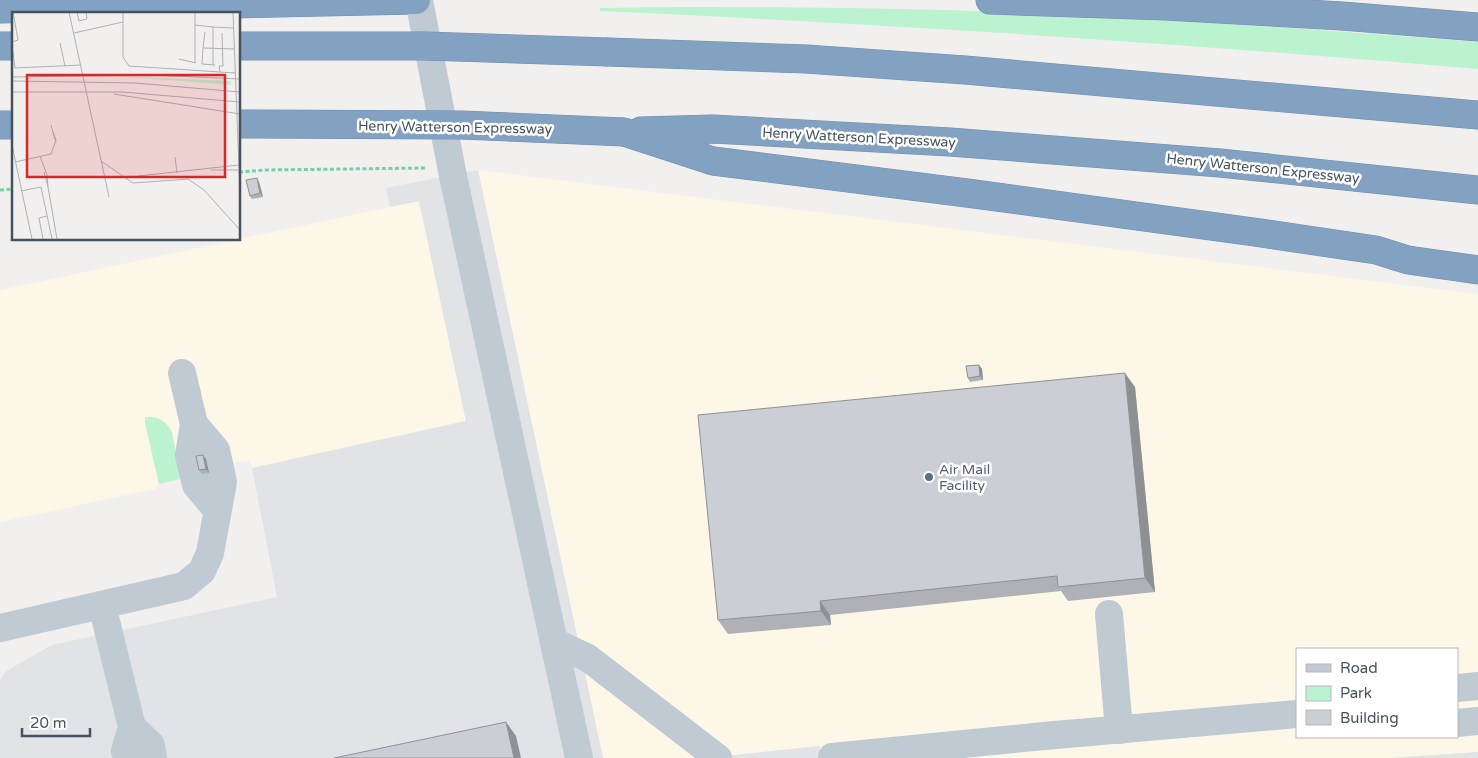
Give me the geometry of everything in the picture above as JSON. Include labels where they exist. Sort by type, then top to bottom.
[{"type":"highway","points":[[0,9],[418,0]]},
{"type":"highway","points":[[990,0],[1342,16],[1478,27]]},
{"type":"highway","points":[[240,46],[425,46],[806,60],[965,70],[1478,115]]},
{"type":"highway","name":"Henry Watterson Expressway","points":[[240,124],[460,125],[624,132],[713,129],[950,142],[1220,163],[1478,190]]},
{"type":"highway","points":[[624,132],[713,162],[967,193],[1376,250],[1408,260],[1478,270]]},
{"type":"highway","points":[[1376,250],[1409,248],[1478,258]]},
{"type":"street","points":[[418,0],[452,169],[579,758]]},
{"type":"street","points":[[0,628],[184,586],[202,571],[210,553],[217,510],[196,485],[189,455],[194,424],[182,373]]},
{"type":"street","points":[[102,605],[132,727],[125,752],[127,758]]},
{"type":"street","points":[[1108,614],[1119,730]]},
{"type":"street","points":[[554,642],[588,658],[718,758]]},
{"type":"street","points":[[1458,688],[1478,686]]},
{"type":"street","points":[[832,757],[1296,714]]},
{"type":"street","points":[[1458,723],[1478,721]]},
{"type":"street","points":[[132,727],[150,745],[153,758]]},
{"type":"path","points":[[240,172],[452,169]]},
{"type":"shaded area","points":[[478,170],[1478,294],[1478,752],[1390,758],[821,758],[820,746],[706,758],[603,758]]},
{"type":"shaded area","points":[[478,170],[603,758],[0,758],[0,680],[6,671],[52,645],[277,597],[252,468],[466,421],[419,201],[390,207],[386,188]]},
{"type":"shaded area","points":[[419,201],[466,421],[252,468],[250,460],[220,465],[181,479],[159,484],[155,489],[0,522],[0,290]]},
{"type":"shaded area","points":[[820,746],[821,758],[706,758]]},
{"type":"shaded area","points":[[1478,752],[1478,758],[1390,758]]},
{"type":"green space","points":[[600,8],[861,8],[1103,16],[1478,42],[1478,69],[1259,51],[1039,36],[820,22],[600,11]]},
{"type":"green space","points":[[155,417],[162,420],[172,432],[181,479],[159,484],[145,423],[145,418]]},
{"type":"building","points":[[257,178],[260,193],[250,196],[246,180]]},
{"type":"building","points":[[979,365],[980,376],[968,378],[966,366]]},
{"type":"building","name":"Air Mail Facility","points":[[1125,373],[1145,578],[1058,587],[1057,576],[820,601],[821,611],[718,620],[698,415]]},
{"type":"building","points":[[203,455],[206,469],[199,470],[196,456]]},
{"type":"building","points":[[506,722],[514,758],[334,758]]},
{"type":"place","name":"Air Mail Facility","points":[[929,477]]}]
